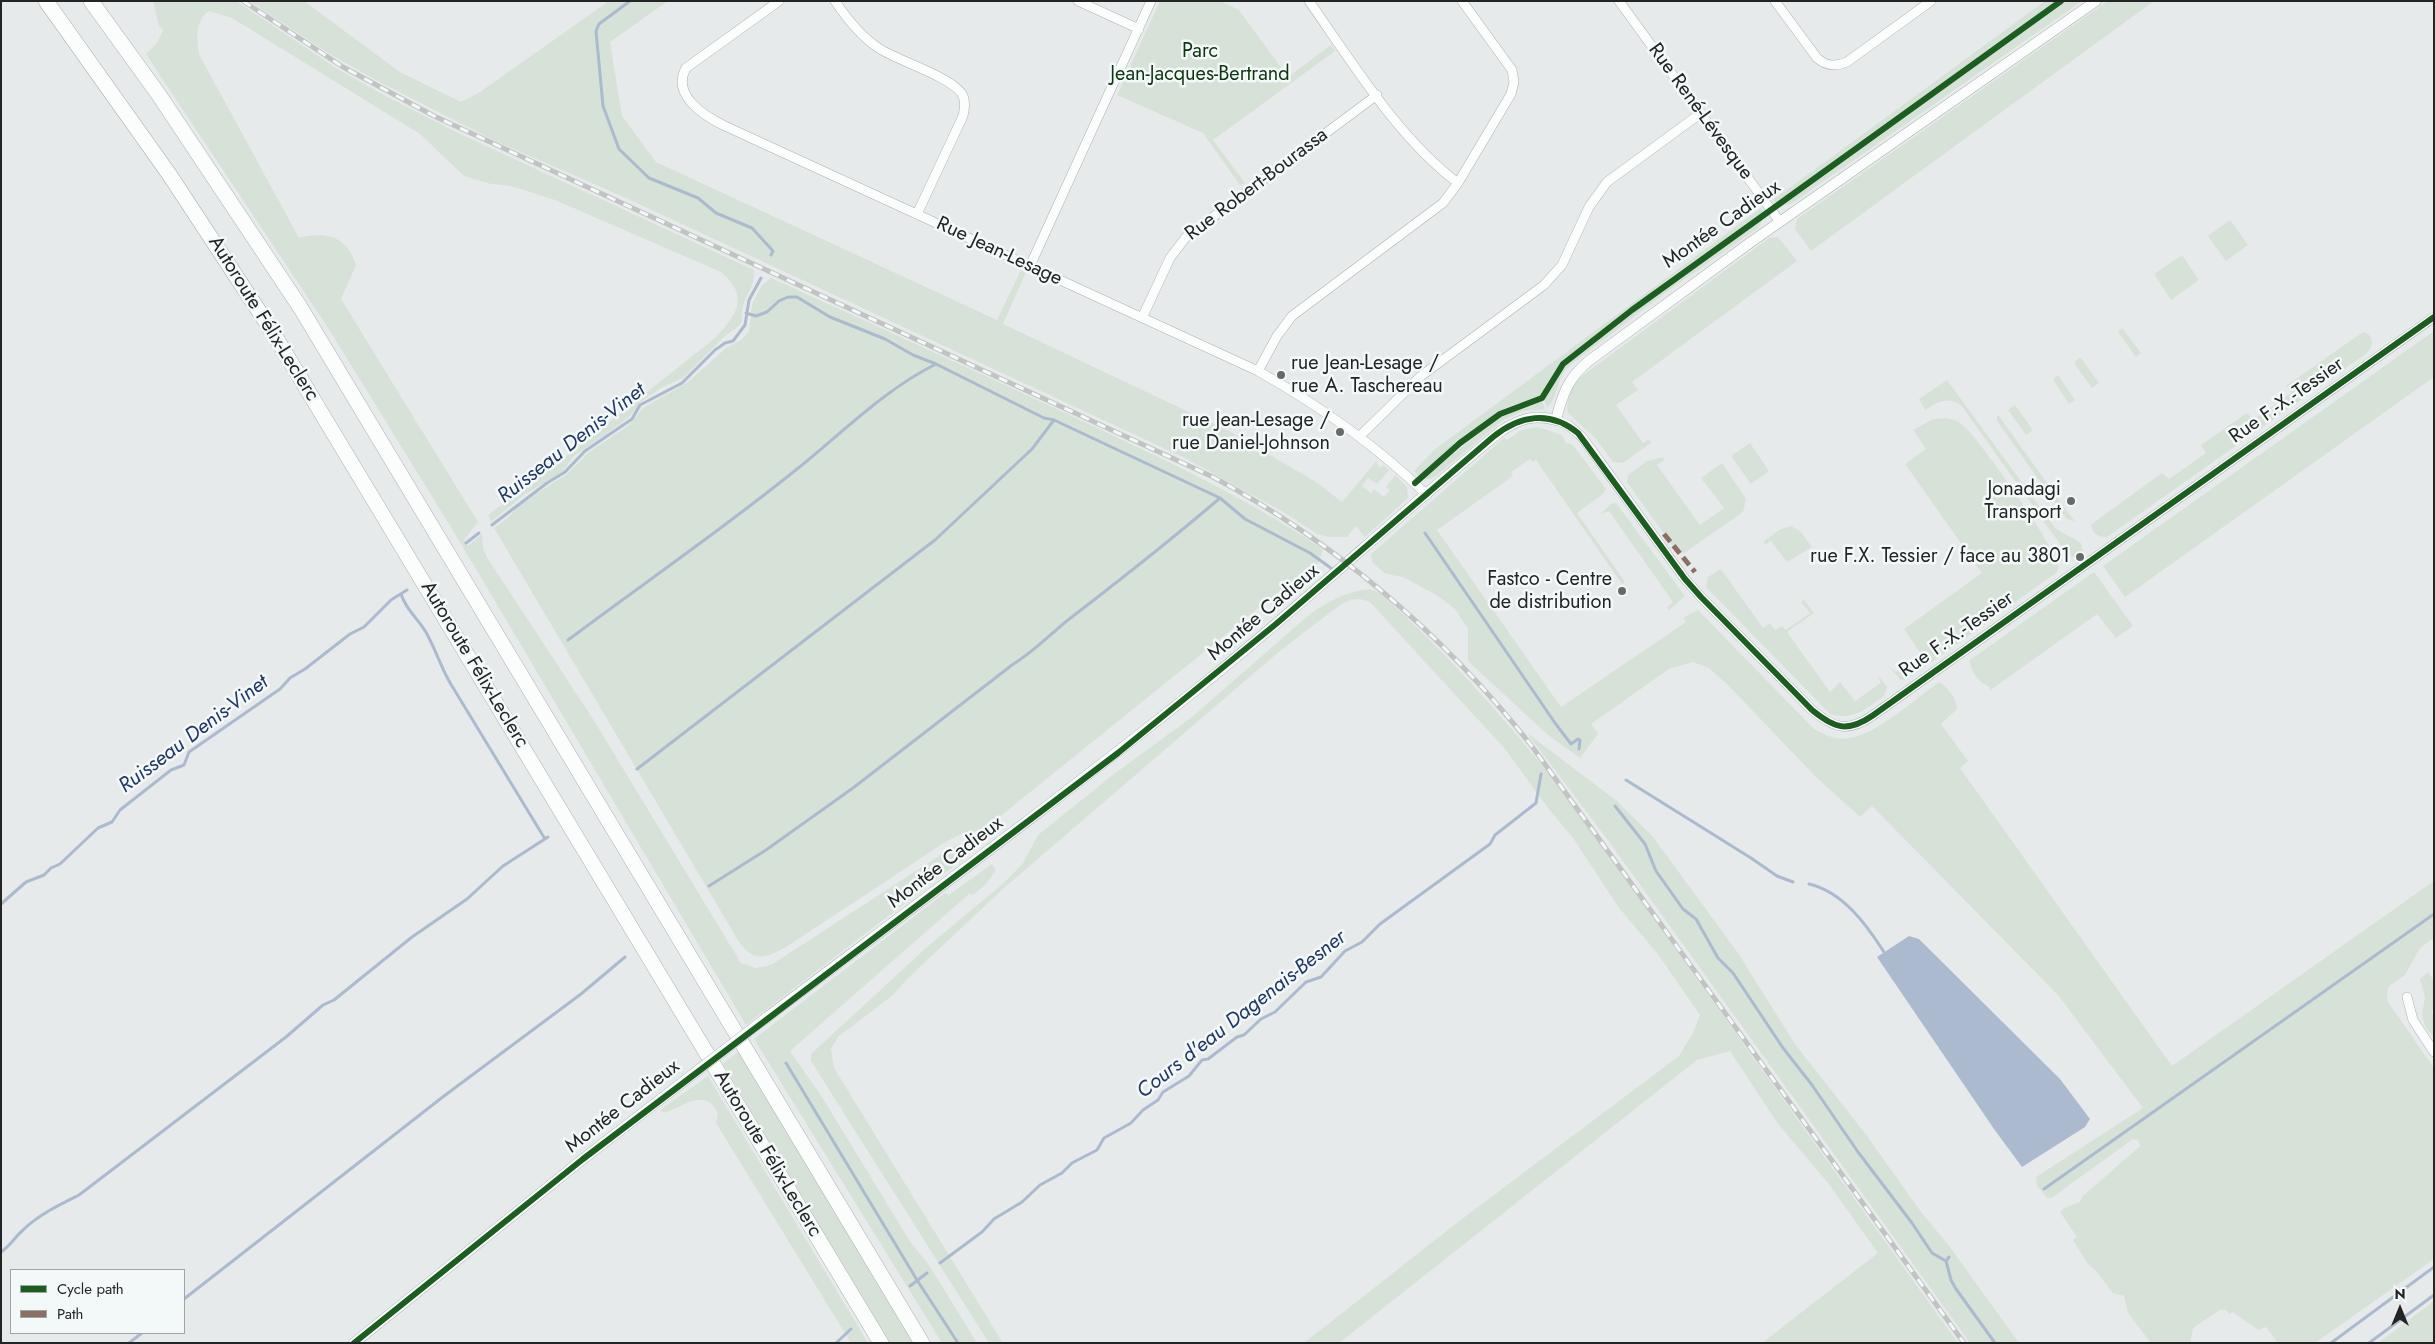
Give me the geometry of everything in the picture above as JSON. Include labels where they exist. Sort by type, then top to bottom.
[{"type":"highway","name":"Autoroute Félix-Leclerc","points":[[46,1],[174,182],[277,339],[880,1343]]},
{"type":"highway","name":"Autoroute Félix-Leclerc","points":[[91,1],[186,135],[309,322],[922,1343]]},
{"type":"street","name":"Rue Jean-Lesage","points":[[779,1],[689,64],[683,72],[682,81],[686,95],[695,107],[715,121],[1258,371],[1318,407],[1360,436],[1427,495]]},
{"type":"street","points":[[835,1],[848,19],[872,43],[950,84],[963,95],[965,106],[963,116],[917,214]]},
{"type":"street","points":[[1078,1],[1139,29]]},
{"type":"street","points":[[1030,266],[1151,1]]},
{"type":"street","points":[[1309,1],[1377,96],[1412,141],[1442,171],[1458,183]]},
{"type":"street","points":[[1258,371],[1277,336],[1292,316],[1438,207],[1458,183],[1511,94],[1514,82],[1508,65],[1462,1]]},
{"type":"street","name":"Rue René-Lévesque","points":[[1619,1],[1780,222]]},
{"type":"street","points":[[1775,1],[1817,58],[1832,66],[1847,62],[1931,1]]},
{"type":"street","name":"Montée Cadieux","points":[[354,1343],[583,1159],[766,1018],[932,895],[1118,753],[1276,624],[1510,425],[1532,417],[1556,420],[1566,386],[1583,365],[1780,222],[2096,1]]},
{"type":"street","name":"Rue Robert-Bourassa","points":[[1142,318],[1167,264],[1186,237],[1377,96]]},
{"type":"street","points":[[1360,436],[1421,376],[1544,285],[1562,265],[1589,207],[1607,182],[1701,113]]},
{"type":"street","name":"Rue F.-X.-Tessier","points":[[1556,420],[1568,425],[1582,437],[1685,579],[1701,597],[1816,713],[1832,724],[1853,726],[1872,716],[2434,317]]},
{"type":"street","points":[[2407,997],[2413,1020],[2434,1052]]},
{"type":"green space","points":[[153,1],[236,1],[336,68],[378,92],[454,131],[754,270],[752,284],[742,309],[742,320],[738,326],[726,335],[683,378],[661,388],[642,401],[632,414],[619,425],[574,456],[562,472],[524,495],[491,522],[488,515],[555,465],[715,338],[723,330],[734,313],[738,297],[735,289],[721,272],[555,200],[511,186],[491,184],[464,176],[420,134],[232,18],[209,11],[201,20],[197,38],[200,56],[299,238],[318,235],[335,238],[352,255],[356,265],[341,299],[478,522],[464,540],[468,546],[482,534],[483,549],[488,559],[593,719],[741,963],[756,968],[771,965],[956,845],[971,843],[975,846],[972,852],[746,1025],[457,537],[330,331],[146,54],[157,43],[163,30],[159,26]]},
{"type":"green space","points":[[249,1],[304,1],[400,72],[461,102],[480,92],[609,1],[668,1],[610,42],[622,116],[656,162],[997,320],[1021,270],[1026,272],[1003,324],[1229,431],[1316,482],[1342,502],[1377,460],[1377,464],[1381,468],[1383,465],[1389,470],[1377,484],[1368,478],[1362,486],[1371,493],[1374,489],[1384,497],[1390,490],[1386,487],[1395,475],[1407,487],[1408,498],[1365,537],[1356,526],[1347,537],[1329,537],[1317,534],[1285,513],[1187,459],[626,198],[491,139],[374,79],[328,53]]},
{"type":"green space","name":"Parc Jean-Jacques-Bertrand","points":[[1160,1],[1220,1],[1239,10],[1288,77],[1331,45],[1335,51],[1213,140],[1245,183],[1240,185],[1203,133],[1117,95]]},
{"type":"green space","points":[[2045,1],[2057,1],[1777,203],[1773,200]]},
{"type":"green space","points":[[2066,1],[2082,1],[1791,204],[1782,205]]},
{"type":"green space","points":[[2108,1],[2154,1],[1811,251],[1795,229],[1797,219]]},
{"type":"green space","points":[[1761,208],[1763,213],[1677,273],[1566,358],[1556,369],[1540,396],[1511,406],[1493,415],[1419,476],[1414,471],[1434,450]]},
{"type":"green space","points":[[1763,219],[1758,228],[1665,293],[1569,366],[1562,377],[1551,404],[1547,408],[1544,400],[1561,371],[1571,360],[1652,298]]},
{"type":"green space","points":[[2230,220],[2248,245],[2226,261],[2208,236]]},
{"type":"green space","points":[[1778,237],[1797,261],[1632,382],[1638,390],[1616,405],[1643,443],[1648,440],[1652,442],[1623,463],[1613,462],[1596,439],[1568,413],[1568,400],[1578,379],[1769,238]]},
{"type":"green space","points":[[2182,255],[2199,280],[2171,300],[2154,274]]},
{"type":"green space","points":[[771,278],[1171,463],[1232,495],[1323,549],[1318,564],[1308,569],[1282,589],[982,831],[963,833],[947,841],[786,947],[766,956],[755,956],[739,942],[494,528],[509,517],[519,505],[567,474],[589,452],[629,425],[643,408],[688,382],[726,348],[741,340],[749,331],[752,304],[762,285]]},
{"type":"green space","points":[[2122,328],[2141,353],[2136,357],[2118,332]]},
{"type":"green space","points":[[2434,331],[2434,377],[2125,597],[2103,566]]},
{"type":"green space","points":[[2363,332],[2369,335],[2372,341],[2367,353],[2107,537],[2098,536],[2094,533],[2091,525],[2093,523],[2162,473],[2169,479],[2206,453],[2201,445],[2247,413],[2253,420],[2291,393],[2286,386]]},
{"type":"green space","points":[[2081,358],[2099,383],[2092,388],[2074,363]]},
{"type":"green space","points":[[2058,375],[2075,400],[2069,404],[2053,379]]},
{"type":"green space","points":[[1947,380],[2056,529],[2081,543],[2083,553],[2076,558],[2067,554],[1961,405],[1956,402],[1943,401],[1925,410],[1919,399]]},
{"type":"green space","points":[[1542,401],[1545,409],[1523,411],[1503,420],[1436,476],[1430,479],[1423,478],[1494,421],[1512,411]]},
{"type":"green space","points":[[2015,405],[2033,430],[2026,435],[2008,410]]},
{"type":"green space","points":[[1997,416],[1999,416],[2075,522],[2066,518],[1997,421]]},
{"type":"green space","points":[[1946,418],[1957,421],[1964,426],[1987,453],[2045,538],[2054,554],[2058,568],[2057,572],[1908,679],[1900,680],[1889,666],[1896,672],[1921,654],[1904,629],[1982,573],[1905,464],[1926,449],[1913,430],[1933,419]]},
{"type":"green space","points":[[1538,427],[1562,435],[1566,443],[1573,445],[1606,489],[1603,494],[1577,513],[1625,582],[1622,584],[1536,460],[1533,462],[1530,459],[1511,472],[1513,476],[1437,530],[1561,707],[1686,622],[1683,618],[1698,610],[1814,729],[1831,737],[1840,739],[1850,738],[1873,730],[1939,682],[1951,693],[1957,705],[1957,709],[1941,724],[1968,761],[1960,768],[2172,1066],[2434,881],[2434,938],[2420,948],[2405,975],[2389,986],[2387,991],[2388,1002],[2434,1068],[2434,1259],[2315,1343],[2278,1343],[2266,1327],[2258,1330],[2233,1312],[2229,1314],[2226,1310],[2220,1310],[2193,1328],[2190,1343],[2151,1343],[2128,1313],[2124,1296],[2113,1293],[2096,1271],[2087,1263],[2073,1240],[2077,1237],[2060,1212],[2064,1208],[2080,1202],[2082,1197],[2140,1146],[2138,1140],[2133,1139],[2053,1197],[2047,1198],[2037,1186],[2036,1177],[2143,1108],[2058,995],[1872,806],[1860,817],[1814,775],[1729,686],[1709,668],[1693,662],[1669,669],[1591,724],[1598,734],[1580,758],[1548,735],[1468,661],[1468,629],[1455,609],[1438,596],[1403,577],[1386,574],[1372,562],[1371,554],[1504,438],[1507,440],[1521,430]]},
{"type":"green space","points":[[1750,443],[1769,471],[1751,484],[1731,456]]},
{"type":"green space","points":[[1663,457],[1664,460],[1657,465],[1700,525],[1724,508],[1701,478],[1722,463],[1746,499],[1743,512],[1684,553],[1677,552],[1627,482],[1628,475],[1647,461]]},
{"type":"green space","points":[[1616,503],[1685,596],[1669,610],[1667,607],[1673,602],[1609,511],[1600,514],[1611,504]]},
{"type":"green space","points":[[1791,526],[1800,531],[1812,547],[1787,562],[1771,541],[1766,544],[1763,542],[1779,530]]},
{"type":"green space","points":[[1721,569],[1763,628],[1770,623],[1775,630],[1782,626],[1786,630],[1810,613],[1801,602],[1804,600],[1814,613],[1787,632],[1830,692],[1840,682],[1855,701],[1881,683],[1877,674],[1887,687],[1884,696],[1852,715],[1838,716],[1830,714],[1706,587],[1708,577]]},
{"type":"green space","points":[[2094,572],[2133,626],[2116,638],[2097,614],[1989,691],[1990,687],[1979,680],[1973,673],[1970,660]]},
{"type":"green space","points":[[1370,589],[1380,593],[1427,637],[1492,706],[1554,780],[1958,1343],[1762,1343],[1878,1253],[1828,1183],[1778,1124],[1730,1051],[1697,1060],[1339,1343],[1304,1343],[1458,1222],[1679,1056],[1694,1031],[1700,1015],[1657,953],[1619,908],[1573,838],[1548,808],[1505,749],[1370,602],[1358,599],[1340,605],[1281,650],[1005,887],[906,980],[893,995],[838,1037],[831,1049],[834,1068],[1003,1343],[989,1343],[811,1061],[811,1054],[926,948],[1005,882],[1023,863],[1038,835],[1114,774],[1192,717],[1310,614],[1338,597]]},
{"type":"green space","points":[[1527,733],[1617,801],[1653,837],[1738,953],[1795,1044],[1867,1136],[2019,1343],[1970,1343],[1610,843]]},
{"type":"green space","points":[[992,864],[996,870],[986,884],[973,895],[969,894],[790,1051],[822,1097],[911,1243],[929,1265],[977,1343],[942,1343],[754,1039],[945,893],[949,895]]},
{"type":"green space","points":[[2428,972],[2434,981],[2434,1010],[2431,1012],[2434,1016],[2434,1038],[2425,1026],[2422,1015],[2425,997],[2420,979]]},
{"type":"green space","points":[[739,1051],[913,1343],[890,1343],[723,1064]]},
{"type":"green space","points":[[708,1076],[868,1343],[851,1343],[716,1123],[718,1114],[713,1106],[707,1101],[700,1100],[686,1103],[664,1113],[660,1110]]},
{"type":"green space","points":[[2434,1301],[2434,1343],[2378,1343]]},
{"type":"water","points":[[1909,936],[1919,939],[2060,1079],[2090,1119],[2085,1127],[2022,1167],[1877,957]]},
{"type":"waterway","name":"Ruisseau Denis-Vinet","points":[[630,1],[599,24],[596,31],[603,106],[619,149],[649,178],[698,198],[716,213],[752,228],[773,251],[771,255]]},
{"type":"waterway","name":"Ruisseau Denis-Vinet","points":[[492,525],[547,483],[565,472],[585,451],[632,419],[640,405],[682,383],[715,350],[725,343],[733,341],[745,325],[749,300],[761,278]]},
{"type":"waterway","points":[[746,313],[756,316],[767,312],[779,301],[788,297],[797,297],[830,317],[885,339],[913,355],[936,364],[1044,418],[1054,420]]},
{"type":"waterway","points":[[568,640],[769,491],[881,399],[917,374],[936,364]]},
{"type":"waterway","points":[[637,769],[935,540],[1032,449],[1054,420],[1220,498],[1028,654],[853,788],[766,850],[709,886]]},
{"type":"waterway","points":[[1220,498],[1245,519],[1310,553],[1335,571]]},
{"type":"waterway","name":"Ruisseau Denis-Vinet","points":[[466,543],[479,533]]},
{"type":"waterway","points":[[1425,533],[1555,723],[1571,744],[1578,739],[1580,740],[1579,749]]},
{"type":"waterway","name":"Ruisseau Denis-Vinet","points":[[1,904],[26,882],[44,875],[51,868],[60,864],[98,828],[112,822],[120,810],[171,770],[184,765],[189,752],[280,689],[290,678],[305,669],[350,634],[364,627],[391,600],[407,590]]},
{"type":"waterway","points":[[401,594],[406,606],[425,631],[452,686],[545,839]]},
{"type":"waterway","name":"Cours d'eau Dagenais-Besner","points":[[940,1263],[982,1232],[994,1219],[1022,1202],[1040,1185],[1062,1173],[1072,1163],[1097,1150],[1104,1138],[1131,1123],[1143,1110],[1158,1100],[1163,1092],[1189,1076],[1202,1060],[1208,1059],[1237,1037],[1244,1035],[1261,1019],[1275,1012],[1306,982],[1321,977],[1345,951],[1362,942],[1380,924],[1490,844],[1495,835],[1536,803],[1541,774]]},
{"type":"waterway","points":[[1626,780],[1777,876],[1793,882]]},
{"type":"waterway","points":[[1615,806],[1645,844],[1656,871],[1683,909],[1696,919],[1718,958],[1733,973],[1783,1048],[1812,1085],[1858,1152],[1912,1223],[1932,1253],[1946,1261]]},
{"type":"waterway","points":[[1,1252],[36,1219],[79,1195],[286,1037],[323,1005],[334,1000],[412,937],[467,899],[503,866],[548,837]]},
{"type":"waterway","points":[[1809,884],[1833,894],[1843,902],[1861,920],[1884,952]]},
{"type":"waterway","points":[[2044,1189],[2434,914]]},
{"type":"waterway","points":[[185,1298],[444,1096],[581,994],[625,957]]},
{"type":"waterway","points":[[786,1063],[917,1280],[958,1343]]},
{"type":"waterway","points":[[1946,1261],[1949,1257]]},
{"type":"waterway","points":[[1946,1261],[1951,1280],[1956,1289],[1995,1343]]},
{"type":"waterway","points":[[2331,1343],[2434,1267]]},
{"type":"waterway","points":[[910,1286],[927,1273]]},
{"type":"waterway","points":[[2369,1343],[2434,1295]]},
{"type":"waterway","points":[[836,1343],[851,1329]]},
{"type":"waterway","points":[[129,1343],[141,1334]]},
{"type":"railway","points":[[243,1],[343,67],[434,116],[1213,477],[1259,503],[1345,562],[1386,594],[1425,629],[1497,704],[1531,745],[1964,1343]]},
{"type":"marked path","points":[[1664,534],[1695,572]]},
{"type":"cycle path","points":[[1415,483],[1460,443],[1500,414],[1542,398],[1563,364],[1632,310],[2061,1]]},
{"type":"cycle path","points":[[354,1343],[583,1159],[1118,753],[1276,624],[1493,437],[1514,424],[1524,420],[1546,418],[1557,421],[1578,433],[1685,579],[1701,597],[1812,710],[1827,721],[1841,726],[1848,726],[1855,725],[1872,716],[2434,317]]},
{"type":"place","name":"rue Jean-Lesage / rue A. Taschereau","points":[[1281,375]]},
{"type":"place","name":"rue Jean-Lesage / rue Daniel-Johnson","points":[[1340,432]]},
{"type":"place","name":"Jonadagi Transport","points":[[2071,501]]},
{"type":"place","name":"rue F.X. Tessier / face au 3801","points":[[2080,557]]},
{"type":"place","name":"Fastco - Centre de distribution","points":[[1622,591]]}]
